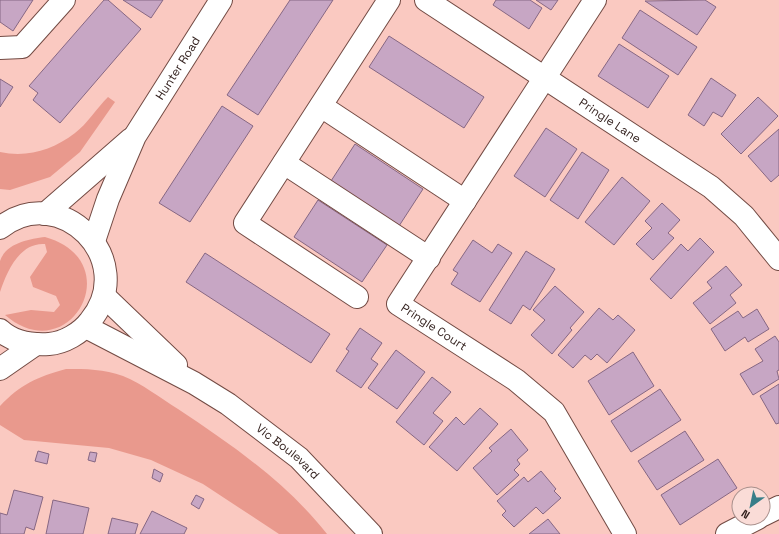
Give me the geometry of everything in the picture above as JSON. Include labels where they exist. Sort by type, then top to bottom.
[{"type":"street","points":[[0,48],[22,47],[64,0]]},
{"type":"street","name":"Hunter Road","points":[[94,241],[108,198],[135,136],[221,0]]},
{"type":"street","points":[[356,297],[245,223],[389,0]]},
{"type":"street","name":"Pringle Lane","points":[[426,0],[711,187],[744,216],[779,259]]},
{"type":"street","name":"Pringle Court","points":[[595,0],[398,304],[516,380],[554,412],[625,534]]},
{"type":"street","points":[[321,106],[465,202]]},
{"type":"street","name":"Hunter Road","points":[[44,214],[135,136]]},
{"type":"street","points":[[284,163],[429,258]]},
{"type":"street","points":[[0,330],[18,341],[36,344],[54,343],[71,337],[86,327],[97,313],[104,296],[106,277],[103,258],[94,241],[80,227],[63,218],[44,214],[25,215],[2,224]]},
{"type":"street","name":"Vic Boulevard","points":[[104,296],[194,382]]},
{"type":"street","name":"Vic Boulevard","points":[[86,327],[194,382],[228,404],[299,458],[371,534]]},
{"type":"street","points":[[0,369],[36,344]]},
{"type":"street","points":[[727,534],[742,526]]},
{"type":"shaded area","points":[[108,97],[115,102],[80,152],[50,177],[10,190],[0,189],[0,152],[10,154],[30,153],[58,144],[67,139],[88,121]]},
{"type":"shaded area","points":[[45,237],[70,250],[84,267],[87,287],[81,306],[69,321],[51,330],[29,329],[5,315],[31,310],[54,312],[60,305],[56,296],[33,287],[30,277],[47,252],[45,244],[28,248],[16,259],[6,275],[0,292],[0,261],[7,250],[13,246],[32,239]]},
{"type":"shaded area","points":[[66,369],[88,369],[109,372],[130,379],[144,387],[218,436],[276,481],[311,515],[327,534],[279,534],[203,484],[151,460],[109,448],[24,440],[0,425],[0,406],[15,392],[38,378]]},
{"type":"building","points":[[0,0],[33,0],[13,31],[0,22]]},
{"type":"building","points":[[104,0],[108,0],[141,29],[60,123],[33,100],[38,93],[29,86]]},
{"type":"building","points":[[123,0],[163,0],[151,18]]},
{"type":"building","points":[[290,0],[333,0],[258,115],[227,95]]},
{"type":"building","points":[[496,0],[530,0],[542,8],[529,29],[493,5]]},
{"type":"building","points":[[536,0],[558,0],[551,10]]},
{"type":"building","points":[[705,0],[716,7],[697,35],[645,1]]},
{"type":"building","points":[[640,10],[697,47],[678,75],[622,38]]},
{"type":"building","points":[[389,36],[484,97],[464,128],[369,67]]},
{"type":"building","points":[[619,44],[669,76],[648,108],[598,76]]},
{"type":"building","points":[[711,78],[736,95],[722,117],[713,112],[704,126],[688,115]]},
{"type":"building","points":[[0,79],[13,87],[0,107]]},
{"type":"building","points":[[758,97],[778,116],[741,154],[721,134]]},
{"type":"building","points":[[222,106],[253,126],[190,222],[159,203]]},
{"type":"building","points":[[546,128],[577,149],[545,197],[514,176]]},
{"type":"building","points":[[779,129],[779,175],[771,182],[748,156]]},
{"type":"building","points":[[355,144],[423,189],[399,226],[331,181]]},
{"type":"building","points":[[582,152],[609,170],[578,219],[550,200]]},
{"type":"building","points":[[622,177],[650,201],[614,245],[585,222]]},
{"type":"building","points":[[318,200],[387,245],[362,282],[294,237]]},
{"type":"building","points":[[662,203],[680,220],[668,233],[674,238],[653,260],[636,244],[652,228],[645,221]]},
{"type":"building","points":[[700,238],[714,252],[671,299],[650,279],[681,244],[688,251]]},
{"type":"building","points":[[473,240],[492,253],[498,244],[512,253],[480,302],[451,284],[458,273],[453,270]]},
{"type":"building","points":[[526,251],[555,269],[530,310],[523,305],[511,324],[489,310]]},
{"type":"building","points":[[205,253],[330,334],[311,363],[186,282]]},
{"type":"building","points":[[726,266],[742,285],[730,295],[736,303],[710,324],[693,303],[712,288],[707,282]]},
{"type":"building","points":[[555,286],[584,312],[570,328],[572,330],[552,354],[531,335],[545,320],[533,310]]},
{"type":"building","points":[[599,308],[613,320],[618,315],[635,330],[607,363],[597,354],[591,360],[585,355],[573,368],[558,355]]},
{"type":"building","points":[[757,309],[769,329],[748,342],[745,337],[725,351],[711,329],[738,311],[743,318]]},
{"type":"building","points":[[360,328],[382,343],[371,359],[378,364],[361,388],[336,371],[349,351],[346,349]]},
{"type":"building","points":[[775,336],[779,342],[779,370],[777,371],[779,379],[753,395],[740,374],[763,361],[755,349]]},
{"type":"building","points":[[396,350],[425,372],[397,409],[368,388]]},
{"type":"building","points":[[633,352],[654,386],[609,415],[588,381]]},
{"type":"building","points":[[432,377],[451,392],[433,413],[443,421],[424,445],[396,422]]},
{"type":"building","points":[[779,384],[779,423],[776,424],[760,396]]},
{"type":"building","points":[[660,389],[681,420],[631,452],[611,421]]},
{"type":"building","points":[[480,408],[498,424],[457,471],[429,447],[456,417],[464,425]]},
{"type":"building","points":[[511,429],[528,450],[517,460],[520,464],[514,470],[519,475],[497,495],[473,468],[492,451],[489,448]]},
{"type":"building","points":[[685,431],[704,460],[657,490],[638,461]]},
{"type":"building","points":[[38,451],[49,454],[47,464],[35,461]]},
{"type":"building","points":[[90,452],[97,453],[95,462],[88,460]]},
{"type":"building","points":[[718,459],[736,486],[731,486],[731,492],[680,525],[661,495]]},
{"type":"building","points":[[154,469],[163,474],[160,482],[152,478]]},
{"type":"building","points":[[541,471],[556,489],[554,491],[561,498],[543,514],[536,507],[514,527],[502,515],[506,511],[497,501],[524,477],[528,482]]},
{"type":"building","points":[[14,490],[43,497],[34,530],[26,527],[24,534],[0,534],[0,513],[7,515]]},
{"type":"building","points":[[196,495],[204,499],[199,509],[191,504]]},
{"type":"building","points":[[53,500],[89,508],[83,534],[46,534]]},
{"type":"building","points":[[152,511],[187,528],[184,534],[140,534]]},
{"type":"building","points":[[112,518],[138,524],[135,534],[108,534]]},
{"type":"building","points":[[548,519],[560,534],[529,534]]}]
